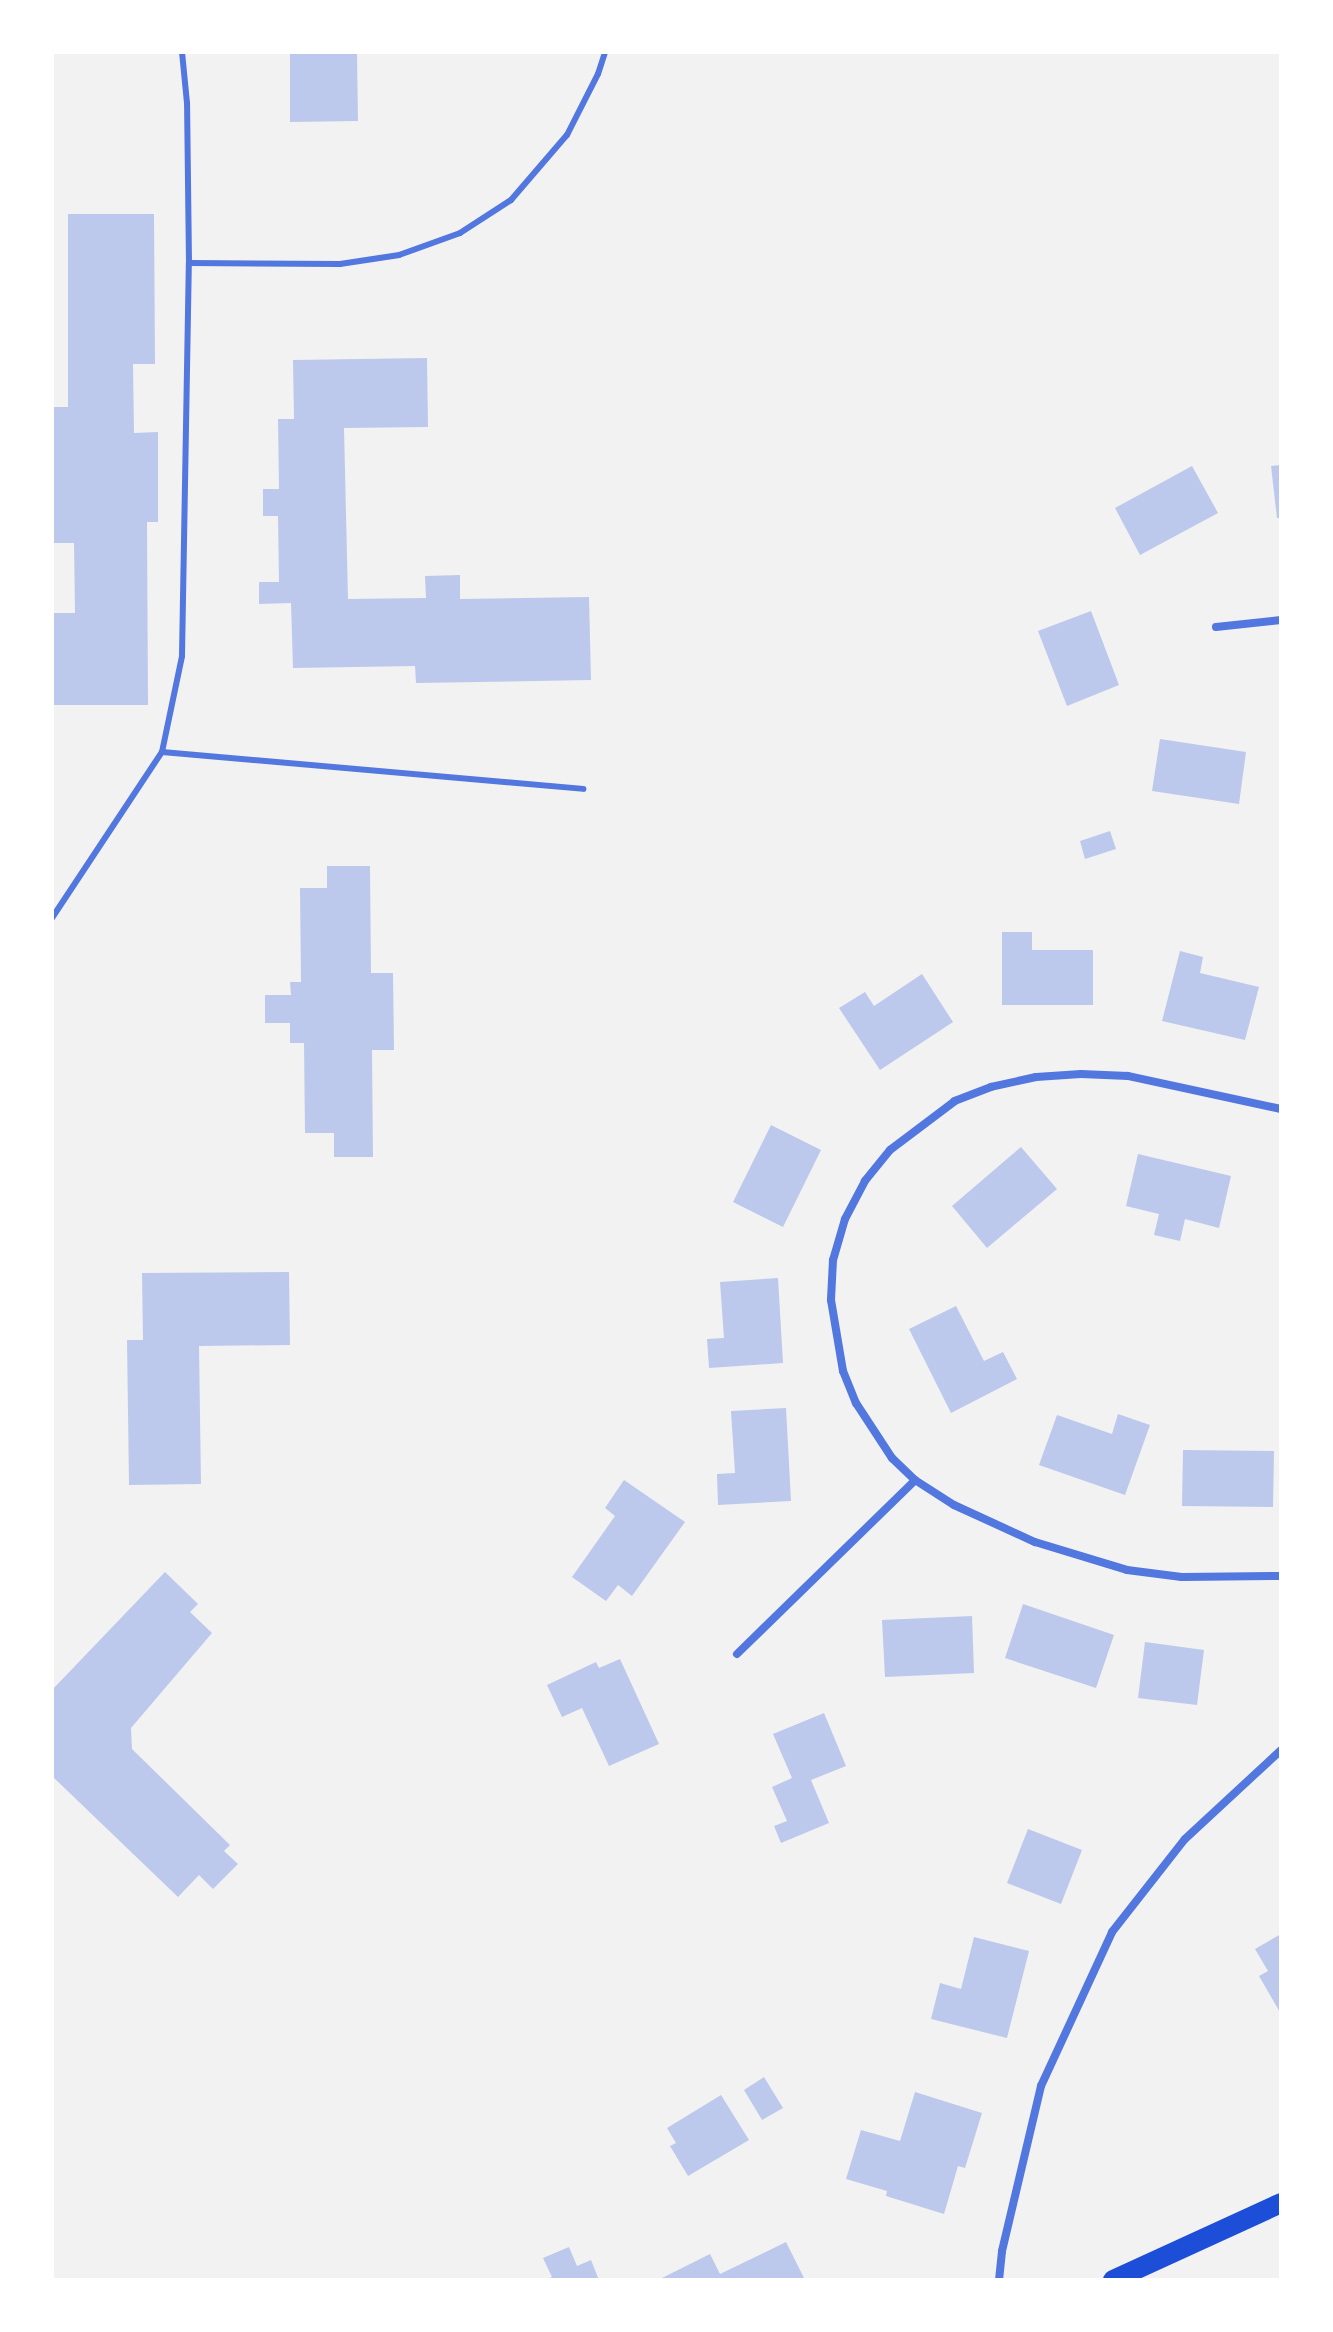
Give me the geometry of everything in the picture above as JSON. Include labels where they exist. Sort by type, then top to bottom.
[{"type":"main road","points":[[1113,2280],[1281,2203]]},
{"type":"street","points":[[1216,627],[1281,620]]},
{"type":"street","points":[[1281,1109],[1128,1076],[1036,1077],[991,1087],[955,1101],[890,1150],[865,1181],[845,1219],[833,1260],[831,1300],[843,1371],[856,1403],[892,1458],[915,1480],[993,1525],[1079,1558],[1182,1577],[1281,1576]]},
{"type":"street","points":[[737,1654],[915,1480]]},
{"type":"street","points":[[999,2280],[1002,2251],[1041,2086],[1112,1932],[1185,1839],[1281,1750]]},
{"type":"lane","points":[[52,918],[162,752],[182,656],[189,263],[187,103],[182,52]]},
{"type":"lane","points":[[189,263],[340,264],[399,255],[460,233],[511,200],[567,135],[598,74],[605,52]]},
{"type":"lane","points":[[162,752],[583,789]]},
{"type":"building","points":[[290,52],[357,52],[358,121],[290,122]]},
{"type":"building","points":[[68,214],[154,214],[155,364],[133,364],[134,433],[158,432],[158,522],[147,522],[148,705],[52,705],[52,613],[75,613],[74,543],[52,543],[52,407],[68,407]]},
{"type":"building","points":[[427,358],[428,427],[344,428],[348,599],[426,598],[425,576],[460,575],[460,599],[589,597],[591,680],[416,683],[415,666],[293,668],[291,603],[259,604],[259,582],[279,582],[278,516],[263,516],[263,489],[279,489],[278,419],[294,419],[293,360]]},
{"type":"building","points":[[1281,465],[1281,518],[1277,518],[1271,466]]},
{"type":"building","points":[[1192,466],[1218,513],[1140,555],[1115,508]]},
{"type":"building","points":[[1091,611],[1119,685],[1067,706],[1038,631]]},
{"type":"building","points":[[1160,739],[1246,752],[1239,804],[1152,791]]},
{"type":"building","points":[[1110,831],[1116,849],[1085,859],[1080,841]]},
{"type":"building","points":[[327,866],[370,866],[371,973],[393,973],[394,1050],[372,1050],[373,1157],[334,1157],[334,1133],[305,1133],[304,1043],[290,1043],[290,1023],[265,1023],[265,995],[291,995],[290,982],[301,982],[300,888],[327,888]]},
{"type":"building","points":[[1002,932],[1032,932],[1032,950],[1093,950],[1093,1005],[1002,1005]]},
{"type":"building","points":[[1180,951],[1203,957],[1200,973],[1259,987],[1245,1040],[1162,1021]]},
{"type":"building","points":[[922,974],[953,1022],[880,1070],[839,1008],[865,992],[874,1006]]},
{"type":"building","points":[[771,1125],[821,1150],[783,1227],[733,1202]]},
{"type":"building","points":[[1021,1147],[1057,1189],[987,1248],[952,1206]]},
{"type":"building","points":[[1138,1154],[1231,1176],[1219,1228],[1185,1219],[1180,1241],[1154,1235],[1159,1214],[1126,1206]]},
{"type":"building","points":[[289,1272],[290,1345],[199,1346],[201,1484],[129,1485],[127,1340],[143,1340],[142,1273]]},
{"type":"building","points":[[778,1278],[783,1363],[709,1368],[707,1339],[724,1338],[720,1282]]},
{"type":"building","points":[[956,1306],[984,1361],[1003,1352],[1017,1379],[951,1413],[909,1329]]},
{"type":"building","points":[[786,1408],[791,1501],[718,1505],[717,1474],[735,1473],[731,1411]]},
{"type":"building","points":[[1118,1414],[1150,1425],[1125,1495],[1039,1465],[1057,1415],[1112,1434]]},
{"type":"building","points":[[1183,1450],[1274,1451],[1273,1507],[1182,1506]]},
{"type":"building","points":[[624,1480],[685,1522],[632,1596],[618,1585],[606,1601],[572,1577],[615,1516],[605,1508]]},
{"type":"building","points":[[165,1572],[198,1604],[190,1612],[212,1633],[131,1728],[132,1749],[230,1845],[224,1851],[238,1864],[213,1889],[199,1875],[178,1897],[52,1776],[52,1690]]},
{"type":"building","points":[[1023,1604],[1114,1635],[1096,1688],[1005,1658]]},
{"type":"building","points":[[972,1616],[974,1673],[885,1677],[882,1620]]},
{"type":"building","points":[[1145,1642],[1204,1650],[1197,1705],[1138,1698]]},
{"type":"building","points":[[620,1659],[659,1744],[609,1766],[582,1708],[562,1717],[547,1685],[596,1662],[599,1668]]},
{"type":"building","points":[[824,1713],[846,1766],[811,1780],[829,1823],[781,1843],[774,1826],[787,1821],[772,1787],[792,1778],[773,1734]]},
{"type":"building","points":[[1028,1829],[1082,1850],[1061,1904],[1007,1883]]},
{"type":"building","points":[[1281,1934],[1281,2014],[1259,1976],[1268,1971],[1255,1949]]},
{"type":"building","points":[[974,1937],[1029,1951],[1007,2038],[931,2019],[940,1983],[961,1989]]},
{"type":"building","points":[[764,2077],[783,2108],[762,2120],[744,2090]]},
{"type":"building","points":[[915,2092],[982,2113],[965,2168],[958,2166],[944,2214],[886,2196],[887,2191],[846,2179],[861,2130],[900,2141]]},
{"type":"building","points":[[721,2095],[749,2140],[688,2176],[670,2146],[676,2143],[667,2128]]},
{"type":"building","points":[[786,2242],[805,2280],[658,2280],[710,2254],[720,2274]]},
{"type":"building","points":[[569,2247],[577,2266],[591,2260],[599,2280],[544,2280],[552,2277],[543,2258]]}]
